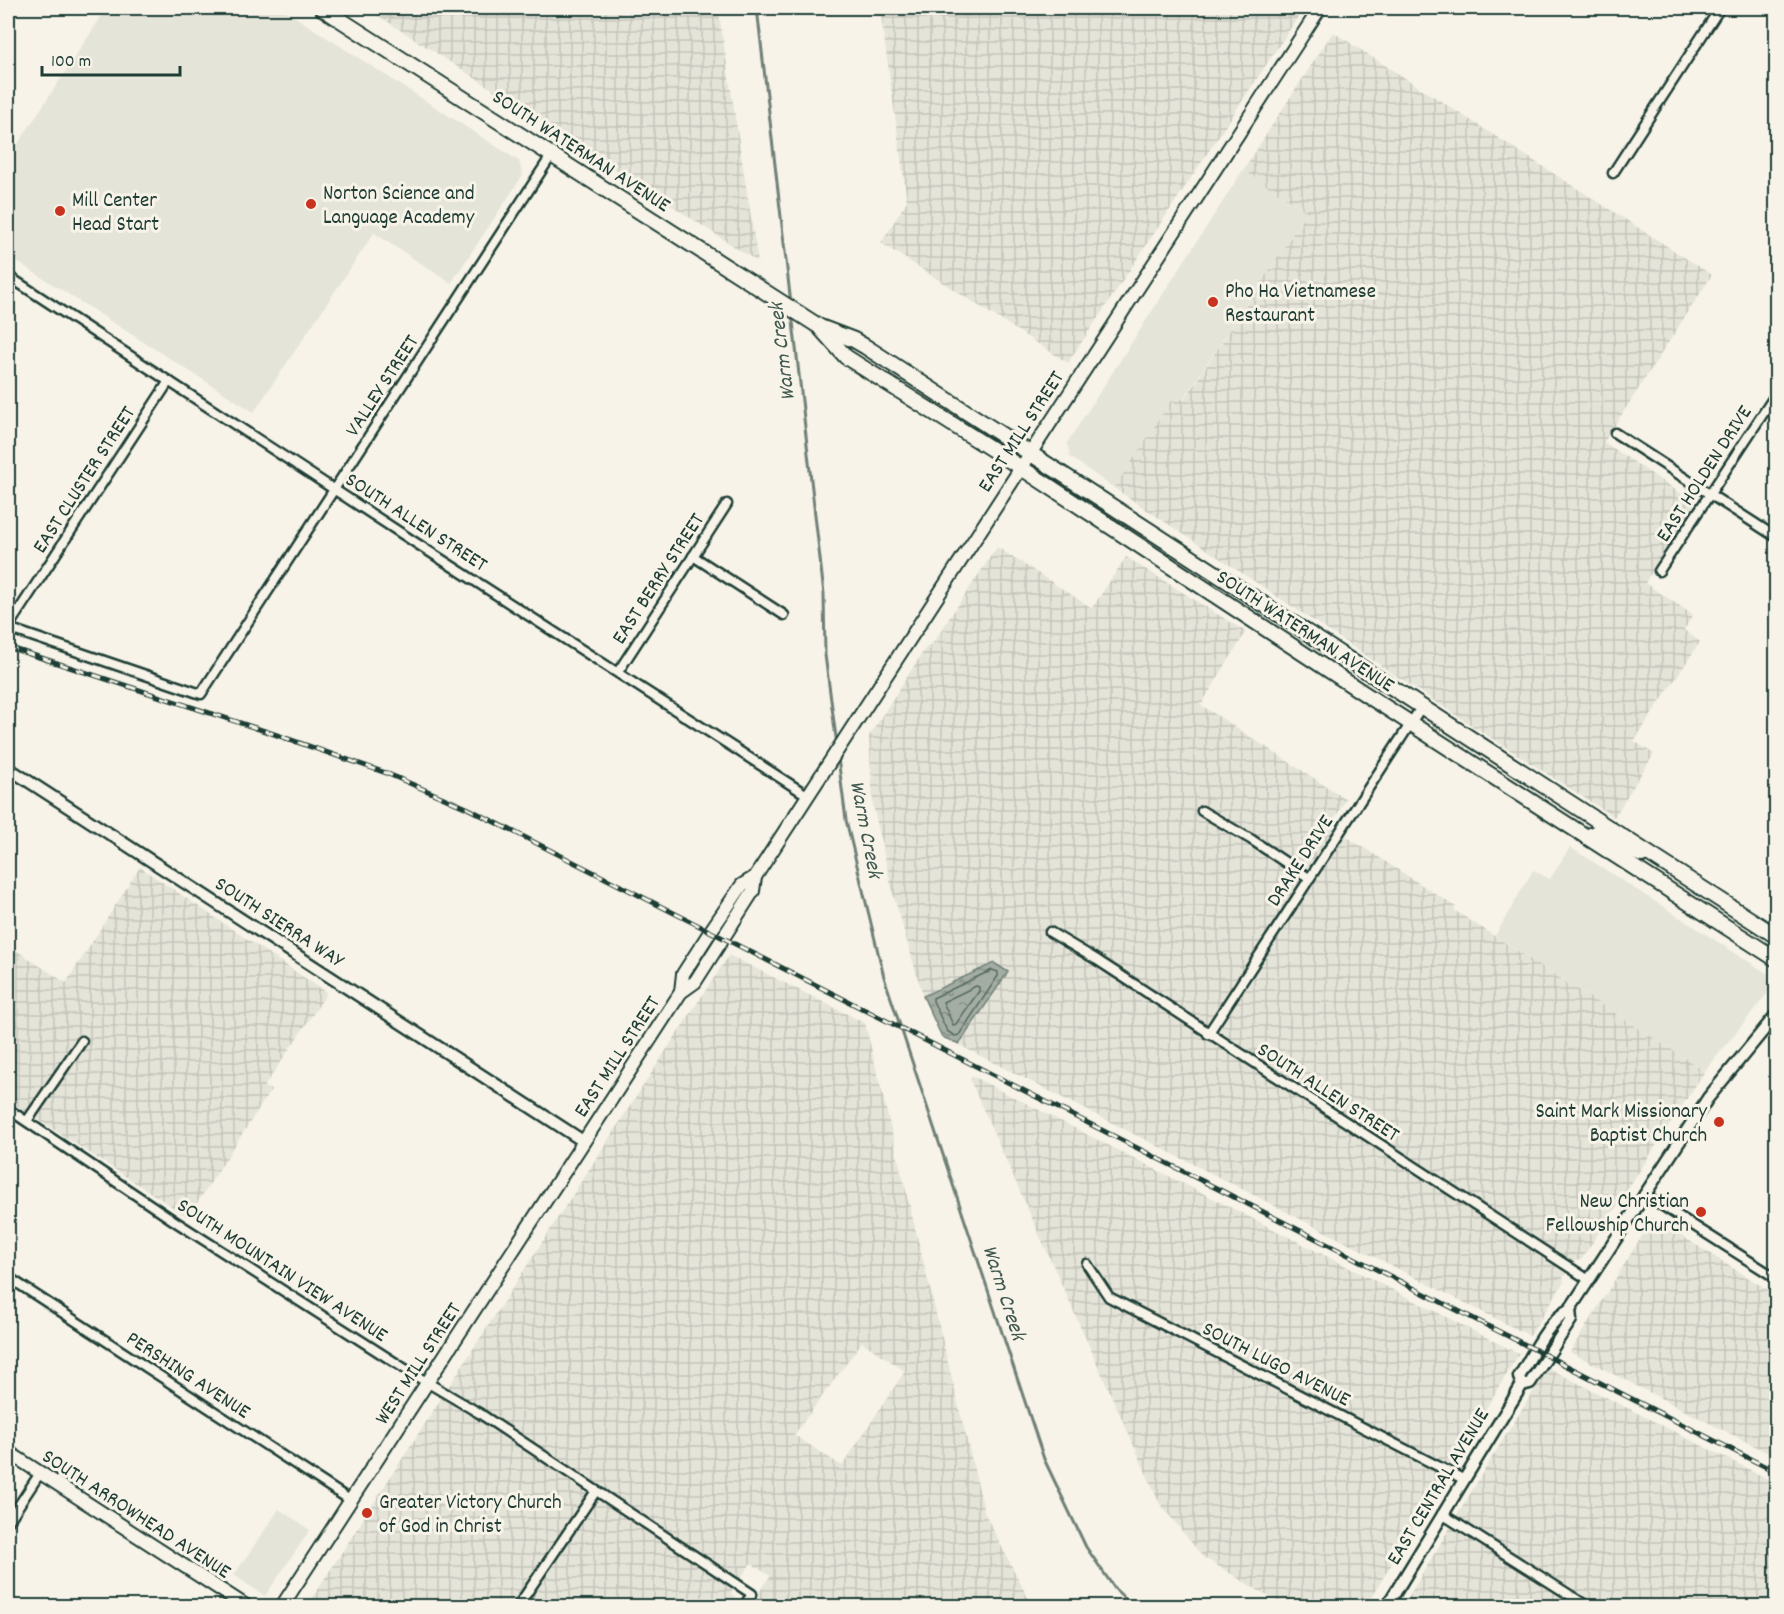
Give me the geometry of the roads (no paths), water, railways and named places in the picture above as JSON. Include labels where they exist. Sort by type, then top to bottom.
[{"type":"main road","name":"SOUTH WATERMAN AVENUE","points":[[322,8],[820,327],[855,340],[1776,936]]},
{"type":"main road","name":"EAST MILL STREET","points":[[583,1141],[681,992],[683,974],[710,932],[742,885],[755,877],[1029,452],[1320,8]]},
{"type":"main road","name":"SOUTH WATERMAN AVENUE","points":[[820,327],[846,357],[1020,467],[1776,959]]},
{"type":"main road","points":[[846,357],[848,353],[854,352],[926,398],[944,398]]},
{"type":"main road","points":[[1587,837],[1597,832],[1623,848],[1664,863]]},
{"type":"main road","name":"WEST MILL STREET","points":[[282,1606],[583,1141]]},
{"type":"main road","name":"SOUTH ARROWHEAD AVENUE","points":[[8,1452],[246,1606]]},
{"type":"street","points":[[1613,173],[1720,8]]},
{"type":"street","name":"VALLEY STREET","points":[[8,628],[201,694],[551,156]]},
{"type":"street","name":"SOUTH ALLEN STREET","points":[[8,276],[807,795]]},
{"type":"street","name":"EAST CLUSTER STREET","points":[[8,628],[169,381]]},
{"type":"street","name":"EAST HOLDEN DRIVE","points":[[1659,571],[1776,394]]},
{"type":"street","points":[[1615,433],[1776,537]]},
{"type":"street","name":"EAST BERRY STREET","points":[[618,672],[727,504]]},
{"type":"street","points":[[693,556],[784,615]]},
{"type":"street","name":"DRAKE DRIVE","points":[[1208,1034],[1422,706]]},
{"type":"street","name":"SOUTH SIERRA WAY","points":[[8,768],[583,1141]]},
{"type":"street","points":[[1202,811],[1252,840],[1309,878]]},
{"type":"street","name":"SOUTH ALLEN STREET","points":[[1050,932],[1589,1280]]},
{"type":"street","name":"EAST CENTRAL AVENUE","points":[[1387,1606],[1522,1385],[1519,1377],[1559,1315],[1570,1309],[1708,1098],[1776,1015]]},
{"type":"street","points":[[27,1121],[82,1041]]},
{"type":"street","name":"SOUTH MOUNTAIN VIEW AVENUE","points":[[8,1109],[167,1215],[427,1383],[479,1413],[752,1593],[744,1606]]},
{"type":"street","points":[[1644,1194],[1776,1278]]},
{"type":"street","name":"SOUTH LUGO AVENUE","points":[[1088,1264],[1109,1298],[1463,1479]]},
{"type":"street","name":"PERSHING AVENUE","points":[[8,1277],[351,1500]]},
{"type":"street","points":[[8,1522],[40,1473]]},
{"type":"street","points":[[518,1606],[596,1491]]},
{"type":"street","points":[[1442,1514],[1587,1606]]},
{"type":"water","points":[[994,963],[1008,972],[959,1044],[942,1037],[923,996]]},
{"type":"waterway","name":"Warm Creek","points":[[757,8],[791,304]]},
{"type":"waterway","name":"Warm Creek","points":[[792,313],[824,594],[825,655],[837,745]]},
{"type":"waterway","name":"Warm Creek","points":[[838,758],[846,820],[884,977],[1044,1459],[1086,1547],[1115,1589],[1133,1606]]},
{"type":"railway","points":[[8,647],[386,773],[467,808],[1776,1472]]},
{"type":"place","name":"Norton Science and Language Academy","points":[[311,204]]},
{"type":"place","name":"Mill Center Head Start","points":[[60,211]]},
{"type":"place","name":"Pho Ha Vietnamese Restaurant","points":[[1213,302]]},
{"type":"place","name":"Saint Mark Missionary Baptist Church","points":[[1719,1122]]},
{"type":"place","name":"New Christian Fellowship Church","points":[[1701,1212]]},
{"type":"place","name":"Greater Victory Church of God in Christ","points":[[367,1513]]}]
